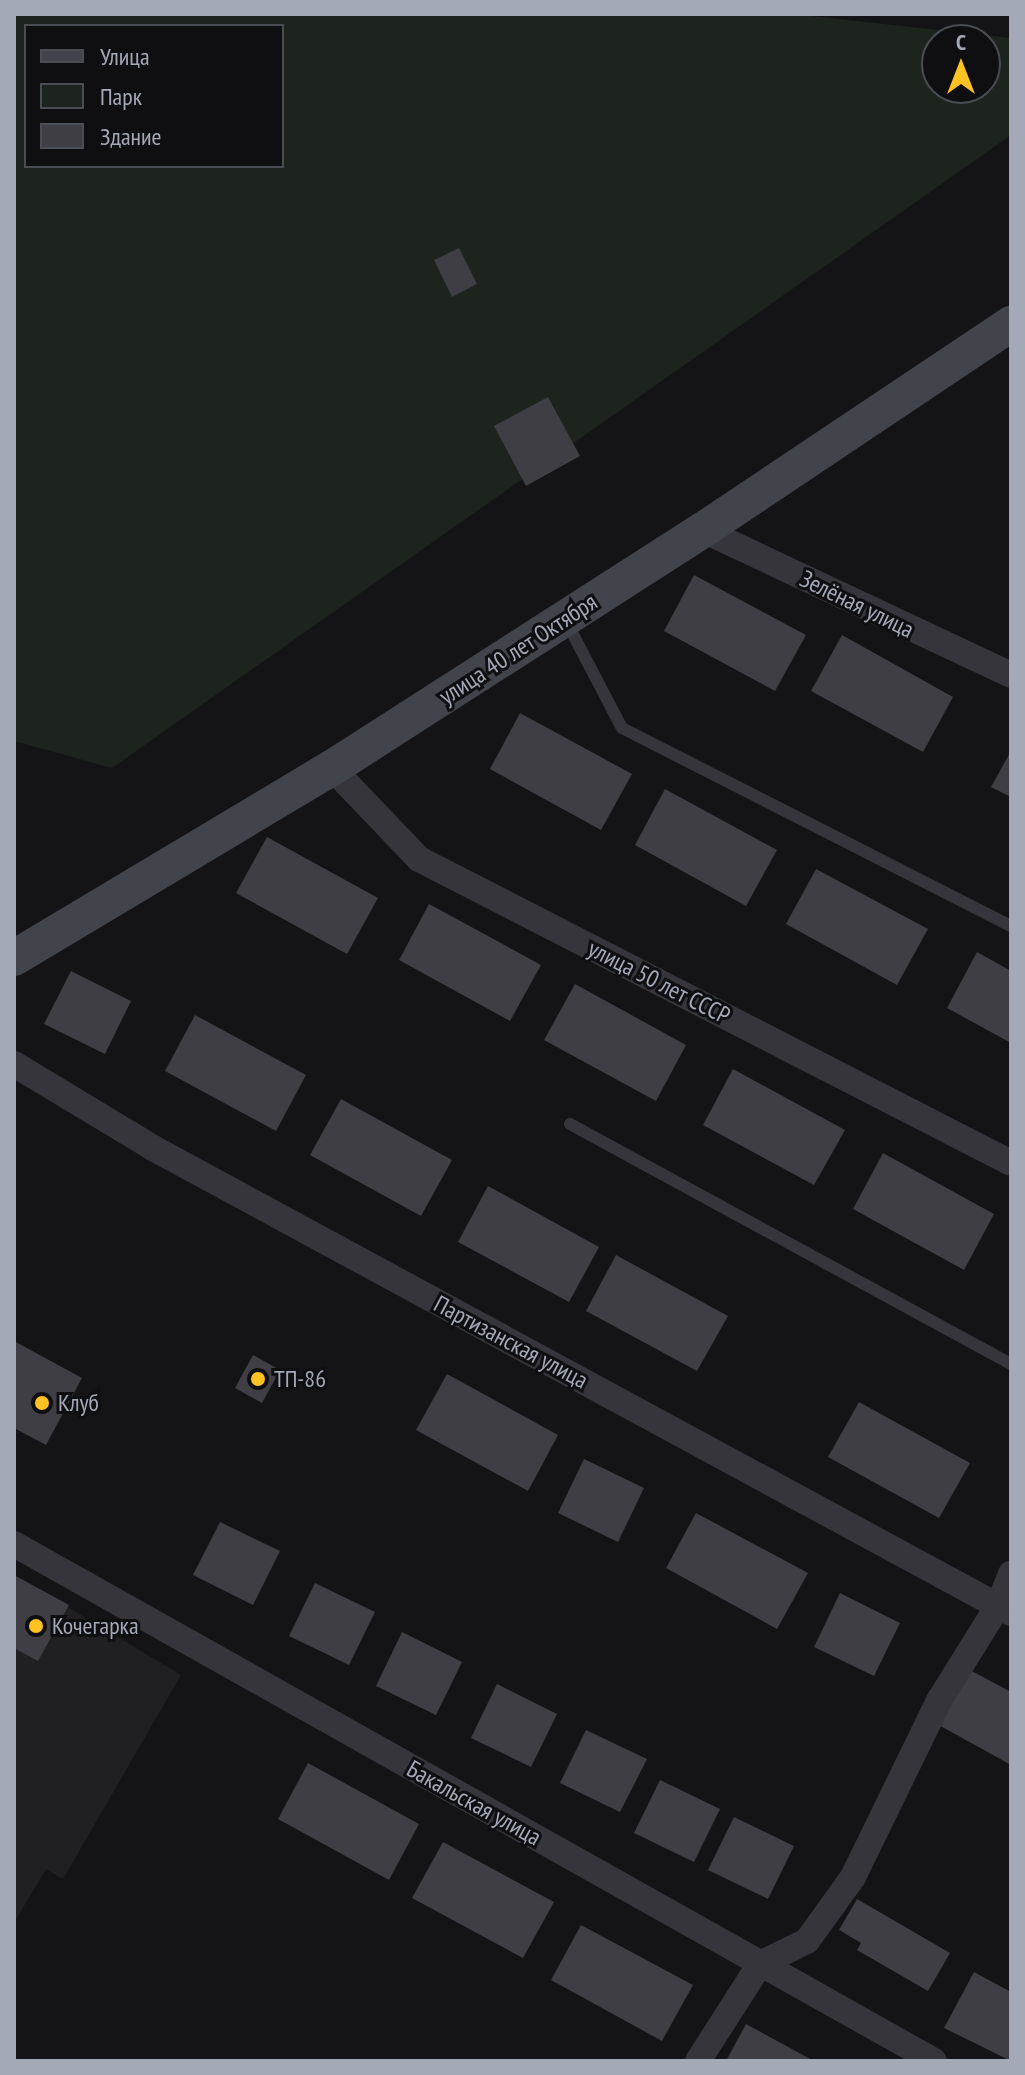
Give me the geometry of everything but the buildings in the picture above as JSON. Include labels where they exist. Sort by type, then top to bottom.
[{"type":"street","name":"улица 40 лет Октября","points":[[16,955],[332,768],[703,530],[1011,324]]},
{"type":"street","name":"Зелёная улица","points":[[703,530],[1011,675]]},
{"type":"street","name":"улица 50 лет СССР","points":[[332,768],[419,859],[1011,1163]]},
{"type":"street","name":"Партизанская улица","points":[[14,1064],[153,1148],[1004,1610]]},
{"type":"street","name":"Бакальская улица","points":[[14,1544],[934,2061]]},
{"type":"street","points":[[698,2061],[760,1964],[807,1941],[853,1877],[940,1699],[1004,1610],[1011,1574]]},
{"type":"lane","points":[[565,619],[622,728],[1011,926]]},
{"type":"lane","points":[[570,1124],[1011,1364]]},
{"type":"shaded area","points":[[14,1575],[181,1675],[63,1879],[46,1869],[14,1923]]},
{"type":"green space","points":[[14,14],[793,14],[921,28],[921,104],[1001,104],[1001,37],[1011,38],[1011,135],[112,768],[14,741]]},
{"type":"place","name":"ТП-86","points":[[258,1379]]},
{"type":"place","name":"Клуб","points":[[42,1403]]},
{"type":"place","name":"Кочегарка","points":[[36,1626]]}]
